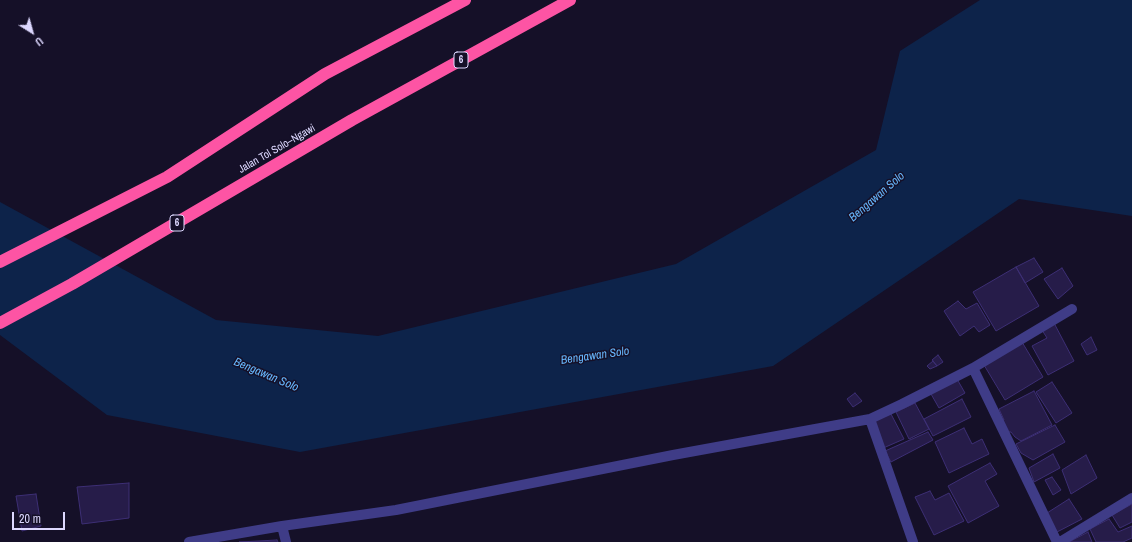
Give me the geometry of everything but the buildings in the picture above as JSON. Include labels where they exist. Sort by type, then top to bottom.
[{"type":"highway","points":[[0,262],[167,177],[325,74],[465,0]]},
{"type":"highway","name":"Jalan Tol Solo–Ngawi","points":[[0,323],[72,284],[352,120],[570,0]]},
{"type":"street","points":[[189,542],[282,526],[396,510],[673,455],[870,419],[972,368],[1072,309]]},
{"type":"street","points":[[972,368],[1057,542]]},
{"type":"street","points":[[870,419],[914,542]]},
{"type":"street","points":[[1060,542],[1132,498]]},
{"type":"street","points":[[282,526],[286,542]]},
{"type":"water","name":"Bengawan Solo","points":[[980,0],[1132,0],[1132,216],[1019,199],[773,366],[300,452],[107,415],[0,335],[0,202],[216,320],[378,336],[676,264],[876,150],[900,51]]}]
